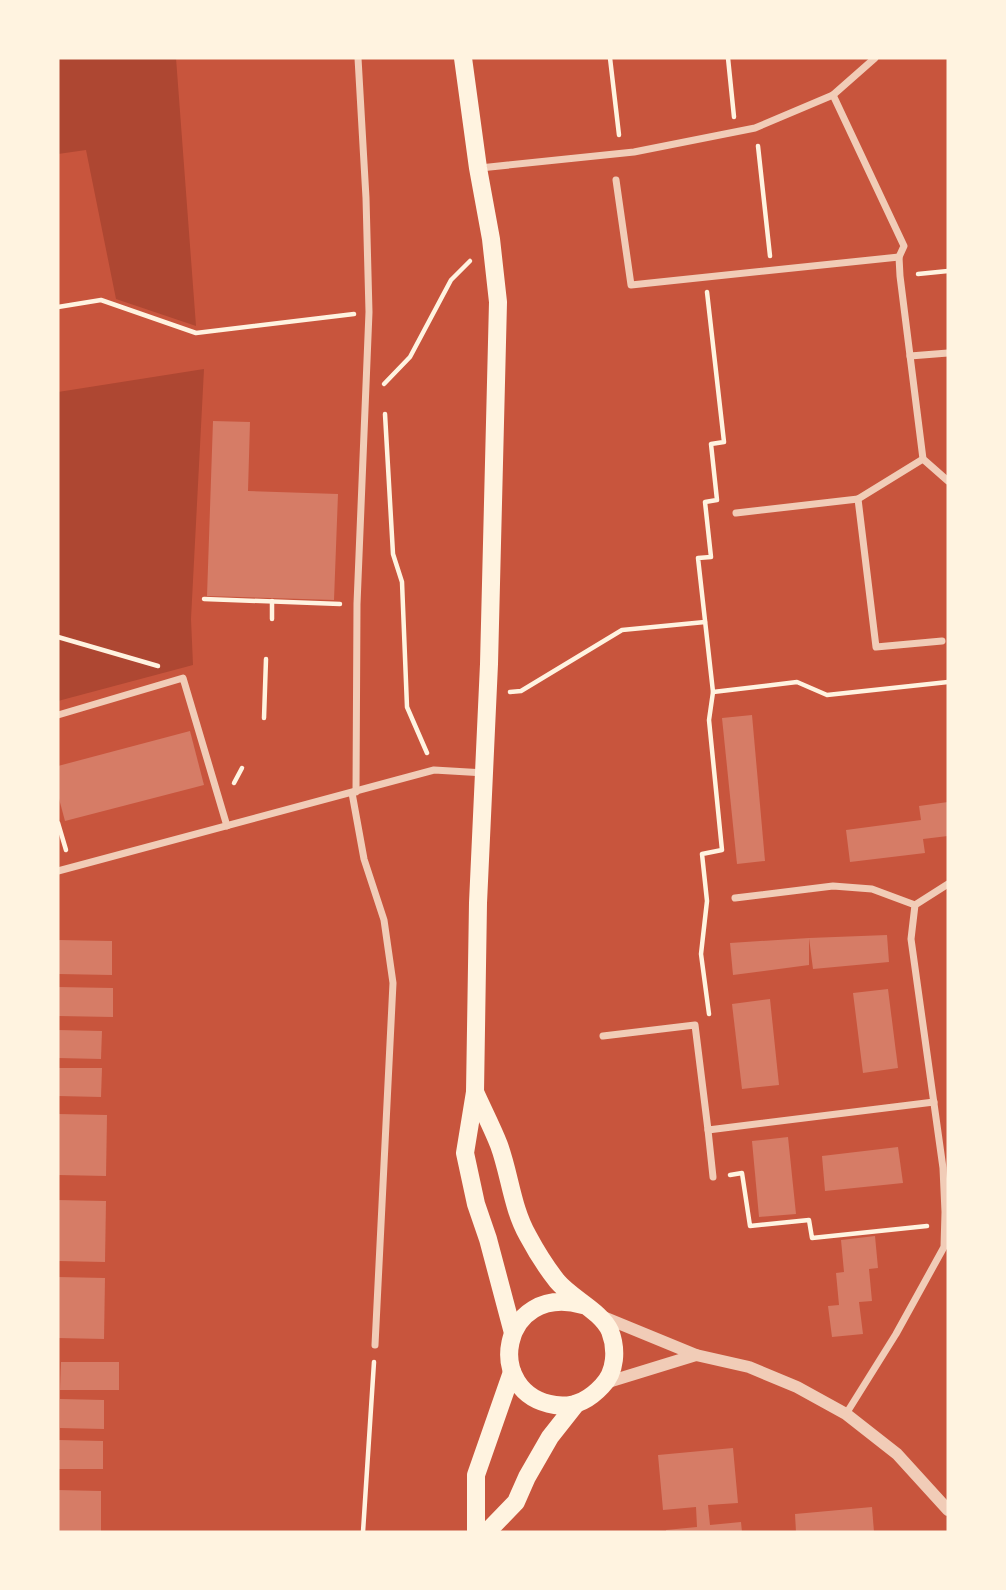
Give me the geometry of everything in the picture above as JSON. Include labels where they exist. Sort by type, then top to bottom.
[{"type":"main road","points":[[463,58],[478,168],[492,239],[498,302],[488,692],[478,903],[475,1092],[465,1153],[475,1204],[488,1238],[513,1333]]},
{"type":"main road","points":[[475,1092],[500,1146],[515,1204],[527,1234],[557,1281],[598,1315],[610,1330],[615,1348],[613,1366],[606,1383],[592,1396],[576,1404],[545,1404],[526,1391],[512,1372]]},
{"type":"main road","points":[[476,1532],[476,1475],[512,1372],[509,1346],[513,1333],[521,1319],[534,1308],[566,1300],[583,1305]]},
{"type":"main road","points":[[487,1532],[516,1502],[550,1437],[576,1404]]},
{"type":"street","points":[[358,58],[369,312],[357,604],[354,792],[364,859],[384,920],[393,983],[375,1345]]},
{"type":"street","points":[[478,168],[621,154],[755,128],[833,95],[875,58]]},
{"type":"street","points":[[833,95],[904,246],[899,257],[900,276],[923,459],[948,481]]},
{"type":"street","points":[[616,180],[631,285],[899,257]]},
{"type":"street","points":[[910,356],[948,353]]},
{"type":"street","points":[[736,513],[858,499],[923,459]]},
{"type":"street","points":[[858,499],[876,647],[942,641]]},
{"type":"street","points":[[58,715],[183,678],[227,826]]},
{"type":"street","points":[[58,871],[434,770],[485,773]]},
{"type":"street","points":[[915,905],[948,884]]},
{"type":"street","points":[[735,898],[834,886],[872,889],[915,905]]},
{"type":"street","points":[[846,1414],[946,1248],[943,1168],[911,939],[915,905]]},
{"type":"street","points":[[603,1036],[695,1025],[713,1177]]},
{"type":"street","points":[[708,1129],[934,1102]]},
{"type":"street","points":[[598,1315],[696,1355],[749,1367],[797,1387],[846,1414],[897,1454],[948,1510]]},
{"type":"street","points":[[606,1383],[696,1355]]},
{"type":"path","points":[[610,58],[621,154]]},
{"type":"path","points":[[728,58],[736,132]]},
{"type":"path","points":[[755,128],[772,270]]},
{"type":"path","points":[[384,397],[384,384],[410,357],[451,280],[492,239]]},
{"type":"path","points":[[900,276],[948,271]]},
{"type":"path","points":[[695,1025],[710,1023],[702,954],[707,901],[702,854],[722,850],[709,720],[712,692],[698,558],[711,556],[705,502],[717,500],[711,444],[724,442],[706,277]]},
{"type":"path","points":[[58,306],[101,300],[196,333],[369,312]]},
{"type":"path","points":[[365,373],[384,384]]},
{"type":"path","points":[[385,410],[393,554],[402,582],[407,708],[434,770]]},
{"type":"path","points":[[204,599],[357,604]]},
{"type":"path","points":[[272,601],[272,619]]},
{"type":"path","points":[[488,692],[521,691],[622,630],[705,622]]},
{"type":"path","points":[[58,637],[172,670],[183,678]]},
{"type":"path","points":[[264,718],[266,659]]},
{"type":"path","points":[[712,692],[797,682],[827,695],[948,682]]},
{"type":"path","points":[[58,823],[71,868]]},
{"type":"path","points":[[713,1177],[741,1173],[750,1226],[808,1220],[812,1238],[945,1224]]},
{"type":"path","points":[[363,1532],[375,1345]]},
{"type":"shaded area","points":[[58,58],[176,58],[196,326],[116,299],[86,150],[58,154]]},
{"type":"shaded area","points":[[204,369],[191,619],[193,665],[58,701],[58,392]]},
{"type":"building","points":[[213,421],[250,422],[248,491],[338,494],[334,600],[207,596]]},
{"type":"building","points":[[752,715],[765,861],[737,864],[722,718]]},
{"type":"building","points":[[190,731],[204,785],[65,821],[58,795],[58,766]]},
{"type":"building","points":[[948,802],[948,836],[923,839],[925,853],[850,862],[846,830],[921,820],[919,806]]},
{"type":"building","points":[[887,935],[889,962],[813,969],[809,938]]},
{"type":"building","points":[[809,938],[809,965],[733,975],[730,943]]},
{"type":"building","points":[[59,940],[112,941],[112,975],[58,974]]},
{"type":"building","points":[[58,987],[113,988],[113,1017],[58,1016]]},
{"type":"building","points":[[888,989],[898,1068],[863,1073],[853,993]]},
{"type":"building","points":[[770,999],[779,1085],[742,1089],[732,1004]]},
{"type":"building","points":[[58,1030],[102,1031],[101,1059],[58,1058]]},
{"type":"building","points":[[58,1068],[102,1068],[101,1097],[58,1096]]},
{"type":"building","points":[[58,1114],[107,1115],[106,1176],[58,1175]]},
{"type":"building","points":[[788,1137],[796,1214],[759,1217],[752,1141]]},
{"type":"building","points":[[898,1147],[903,1183],[825,1191],[822,1156]]},
{"type":"building","points":[[58,1200],[106,1201],[105,1262],[58,1261]]},
{"type":"building","points":[[875,1236],[878,1268],[869,1269],[872,1301],[859,1302],[863,1334],[832,1337],[828,1306],[839,1305],[836,1273],[844,1272],[841,1240]]},
{"type":"building","points":[[58,1277],[105,1278],[104,1339],[58,1338]]},
{"type":"building","points":[[61,1362],[119,1362],[119,1390],[60,1390]]},
{"type":"building","points":[[60,1399],[104,1400],[104,1429],[60,1428]]},
{"type":"building","points":[[59,1440],[103,1441],[103,1469],[58,1469]]},
{"type":"building","points":[[733,1448],[738,1503],[708,1505],[710,1525],[741,1522],[742,1532],[666,1532],[697,1527],[696,1507],[663,1510],[658,1455]]},
{"type":"building","points":[[58,1490],[101,1491],[101,1532],[58,1532]]},
{"type":"building","points":[[872,1507],[874,1532],[796,1532],[795,1514]]}]
